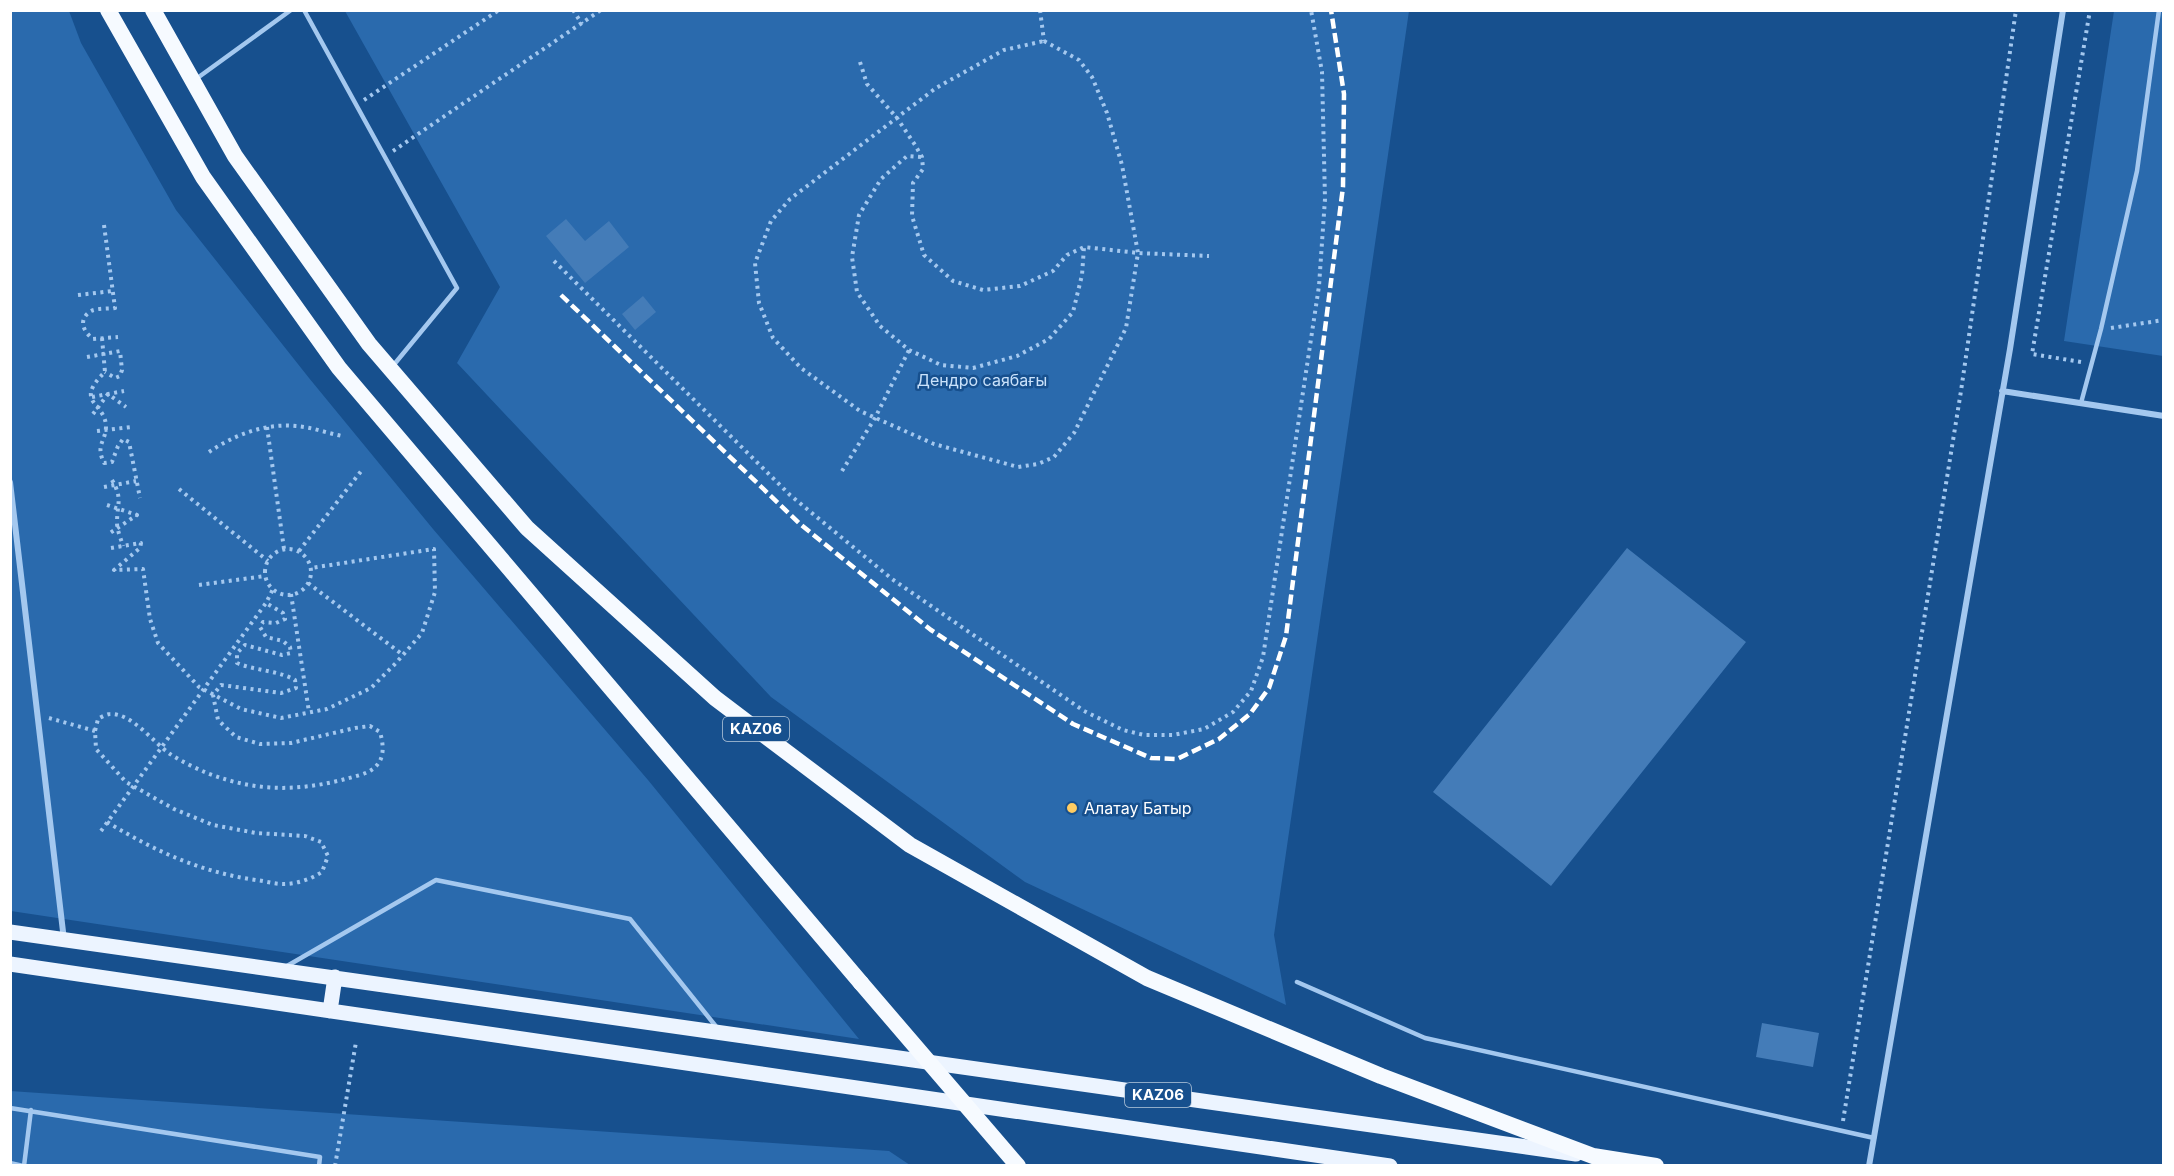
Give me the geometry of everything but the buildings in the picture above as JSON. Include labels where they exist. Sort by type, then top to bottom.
[{"type":"highway","points":[[108,10],[203,177],[339,368],[1018,1166]]},
{"type":"highway","name":"KАZ06","points":[[153,10],[235,156],[369,344],[527,528],[715,698],[910,845],[1147,978],[1381,1076],[1593,1156],[1656,1166]]},
{"type":"main road","name":"KАZ06","points":[[10,932],[1593,1156]]},
{"type":"main road","name":"KАZ06","points":[[10,964],[1390,1166]]},
{"type":"main road","points":[[330,1011],[335,977]]},
{"type":"street","points":[[1869,1166],[2002,391],[2063,10]]},
{"type":"street","points":[[2002,391],[2163,416]]},
{"type":"street","points":[[10,482],[64,940]]},
{"type":"lane","points":[[193,81],[291,10]]},
{"type":"lane","points":[[304,10],[457,288],[391,370]]},
{"type":"lane","points":[[2081,403],[2101,329],[2137,171],[2159,10]]},
{"type":"lane","points":[[282,969],[436,880],[630,919],[722,1033]]},
{"type":"lane","points":[[1297,982],[1425,1038],[1874,1138]]},
{"type":"lane","points":[[10,1108],[320,1157],[319,1166]]},
{"type":"lane","points":[[10,1163],[24,1166],[31,1110]]},
{"type":"path","points":[[356,105],[499,10]]},
{"type":"path","points":[[573,10],[582,24]]},
{"type":"path","points":[[385,157],[601,10]]},
{"type":"path","points":[[1040,10],[1044,41]]},
{"type":"path","points":[[554,261],[790,495],[892,579],[1084,711],[1123,730],[1144,735],[1164,735],[1204,729],[1233,712],[1251,691],[1263,657],[1319,286],[1325,199],[1322,72],[1311,10]]},
{"type":"path","points":[[1842,1131],[1961,391],[2016,10]]},
{"type":"path","points":[[2090,10],[2032,354],[2091,364]]},
{"type":"path","points":[[1044,41],[1079,60],[1092,78],[1107,113],[1122,165],[1138,253],[1126,328],[1074,433],[1054,457],[1038,464],[1018,467],[934,444],[875,418],[860,411],[801,368],[773,338],[759,303],[755,263],[771,221],[790,199],[936,88],[1004,50],[1044,41]]},
{"type":"path","points":[[860,62],[867,84],[897,118],[922,157],[924,169],[914,183],[912,216],[924,255],[953,281],[983,290],[1020,286],[1053,271],[1067,255],[1084,247],[1138,253],[1209,256]]},
{"type":"path","points":[[922,157],[907,156],[881,179],[859,216],[852,257],[857,292],[880,326],[909,350],[941,366],[973,368],[1017,356],[1049,339],[1073,312],[1082,275],[1084,247]]},
{"type":"path","points":[[104,225],[115,308],[92,310],[82,325],[85,333],[93,339],[118,337]]},
{"type":"path","points":[[78,295],[113,291]]},
{"type":"path","points":[[2101,329],[2163,320]]},
{"type":"path","points":[[102,339],[105,372]]},
{"type":"path","points":[[842,471],[875,418],[909,350]]},
{"type":"path","points":[[87,357],[120,351],[122,370],[120,376],[115,378],[105,372]]},
{"type":"path","points":[[105,372],[95,382],[91,393],[106,423],[99,447],[104,463],[112,462],[123,439],[129,442],[140,498]]},
{"type":"path","points":[[92,397],[124,391]]},
{"type":"path","points":[[108,394],[126,408]]},
{"type":"path","points":[[93,414],[108,394]]},
{"type":"path","points":[[96,431],[131,426]]},
{"type":"path","points":[[209,452],[228,440],[267,427],[296,426],[342,436]]},
{"type":"path","points":[[267,427],[284,549]]},
{"type":"path","points":[[299,551],[362,470]]},
{"type":"path","points":[[104,487],[113,483],[136,481]]},
{"type":"path","points":[[113,483],[118,491],[118,528],[123,546]]},
{"type":"path","points":[[179,489],[268,561]]},
{"type":"path","points":[[106,505],[137,515],[110,533]]},
{"type":"path","points":[[111,548],[141,543],[140,548],[114,570],[143,569],[150,619],[158,643],[199,687],[241,710],[282,718],[327,709],[371,688],[422,633],[435,592],[434,549],[311,568]]},
{"type":"path","points":[[284,549],[299,551],[311,568],[308,583],[303,590],[291,594],[280,593],[273,589],[266,576],[268,561],[278,551],[284,549]]},
{"type":"path","points":[[199,585],[266,576]]},
{"type":"path","points":[[308,583],[403,655]]},
{"type":"path","points":[[101,831],[266,603],[273,589]]},
{"type":"path","points":[[291,594],[309,712]]},
{"type":"path","points":[[213,695],[221,686],[281,693],[296,688],[295,680],[283,674],[237,663],[237,653],[245,645],[282,656],[291,653],[290,647],[283,641],[266,636],[260,627],[263,622],[276,623],[285,619],[283,613],[266,603]]},
{"type":"path","points":[[107,822],[142,843],[188,864],[237,877],[283,884],[309,879],[322,872],[328,856],[321,842],[305,836],[256,833],[213,825],[174,809],[126,782],[96,749],[95,731],[98,719],[110,714],[130,719],[171,754],[207,773],[247,785],[295,789],[335,783],[368,772],[381,761],[384,748],[380,732],[370,726],[291,743],[260,744],[236,737],[218,720],[213,695]]},
{"type":"path","points":[[38,715],[95,731]]},
{"type":"path","points":[[335,1166],[356,1042]]},
{"type":"green space","points":[[10,11],[69,11],[81,43],[176,210],[309,378],[433,529],[648,780],[859,1039],[11,911]]},
{"type":"green space","name":"Дендро саябағы","points":[[345,11],[1409,11],[1274,935],[1286,1005],[1025,882],[771,697],[457,363],[500,287]]},
{"type":"green space","points":[[2114,11],[2163,11],[2163,356],[2064,341]]},
{"type":"green space","points":[[10,1091],[889,1151],[910,1165],[11,1165]]},
{"type":"railway","points":[[561,295],[800,524],[931,630],[1073,724],[1151,758],[1177,759],[1219,739],[1250,714],[1269,688],[1286,636],[1343,187],[1344,94],[1331,10]]},
{"type":"place","name":"Алатау Батыр","points":[[1072,808]]}]
